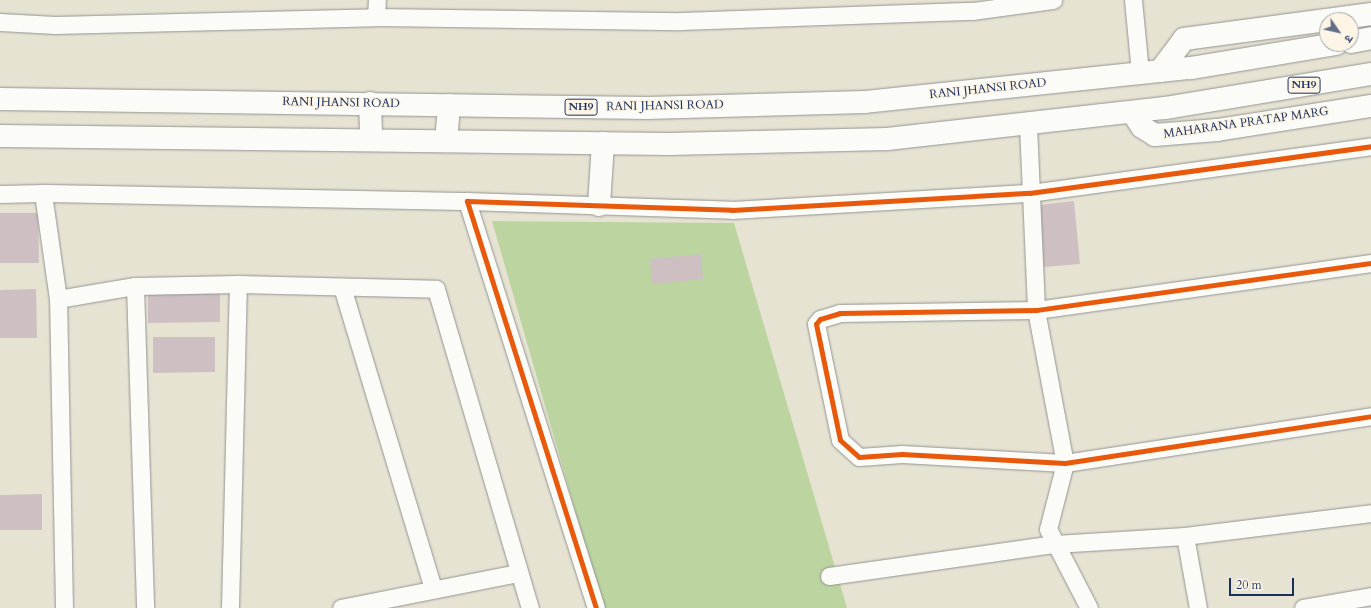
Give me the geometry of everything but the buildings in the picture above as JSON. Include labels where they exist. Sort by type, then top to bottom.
[{"type":"main road","points":[[1150,72],[1184,39],[1371,14]]},
{"type":"main road","points":[[1359,40],[1371,38]]},
{"type":"main road","name":"NH9","points":[[1150,72],[1236,61],[1319,47]]},
{"type":"main road","name":"RANI JHANSI ROAD","points":[[0,99],[647,108],[865,102],[1150,72]]},
{"type":"main road","name":"NH9","points":[[0,136],[603,143],[887,139],[1028,125],[1132,112],[1371,74]]},
{"type":"main road","points":[[370,103],[371,140]]},
{"type":"main road","points":[[446,141],[449,105]]},
{"type":"main road","name":"MAHARANA PRATAP MARG","points":[[1132,112],[1142,127],[1155,135],[1217,130],[1371,106]]},
{"type":"main road","points":[[599,205],[603,143]]},
{"type":"street","points":[[0,22],[55,25],[376,8],[681,21],[973,11],[1053,0]]},
{"type":"street","points":[[1133,0],[1150,72]]},
{"type":"street","points":[[1028,125],[1036,310],[1065,463],[1048,529],[1089,608]]},
{"type":"street","points":[[0,194],[43,193],[467,201],[732,210],[1030,193],[1371,146]]},
{"type":"street","points":[[43,193],[58,299],[64,608]]},
{"type":"street","points":[[467,201],[596,608]]},
{"type":"street","points":[[1371,263],[1036,310],[840,313],[820,319],[816,324],[840,440],[859,457],[902,454],[1065,463],[1371,416]]},
{"type":"street","points":[[58,299],[135,286],[238,284],[436,289],[518,573],[530,608]]},
{"type":"street","points":[[230,608],[238,284]]},
{"type":"street","points":[[135,286],[144,608]]},
{"type":"street","points":[[342,287],[433,589]]},
{"type":"street","points":[[829,576],[1056,544],[1185,536],[1371,513]]},
{"type":"street","points":[[1185,536],[1198,608]]},
{"type":"street","points":[[341,608],[518,573]]},
{"type":"street","points":[[1303,608],[1353,604],[1371,596]]},
{"type":"green space","points":[[492,221],[734,223],[847,608],[603,608]]},
{"type":"cycle path","points":[[596,608],[467,201],[732,210],[1030,193],[1371,146]]},
{"type":"cycle path","points":[[1371,263],[1036,310],[840,313],[820,319],[816,324],[840,440],[859,457],[902,454],[1065,463],[1371,416]]}]
